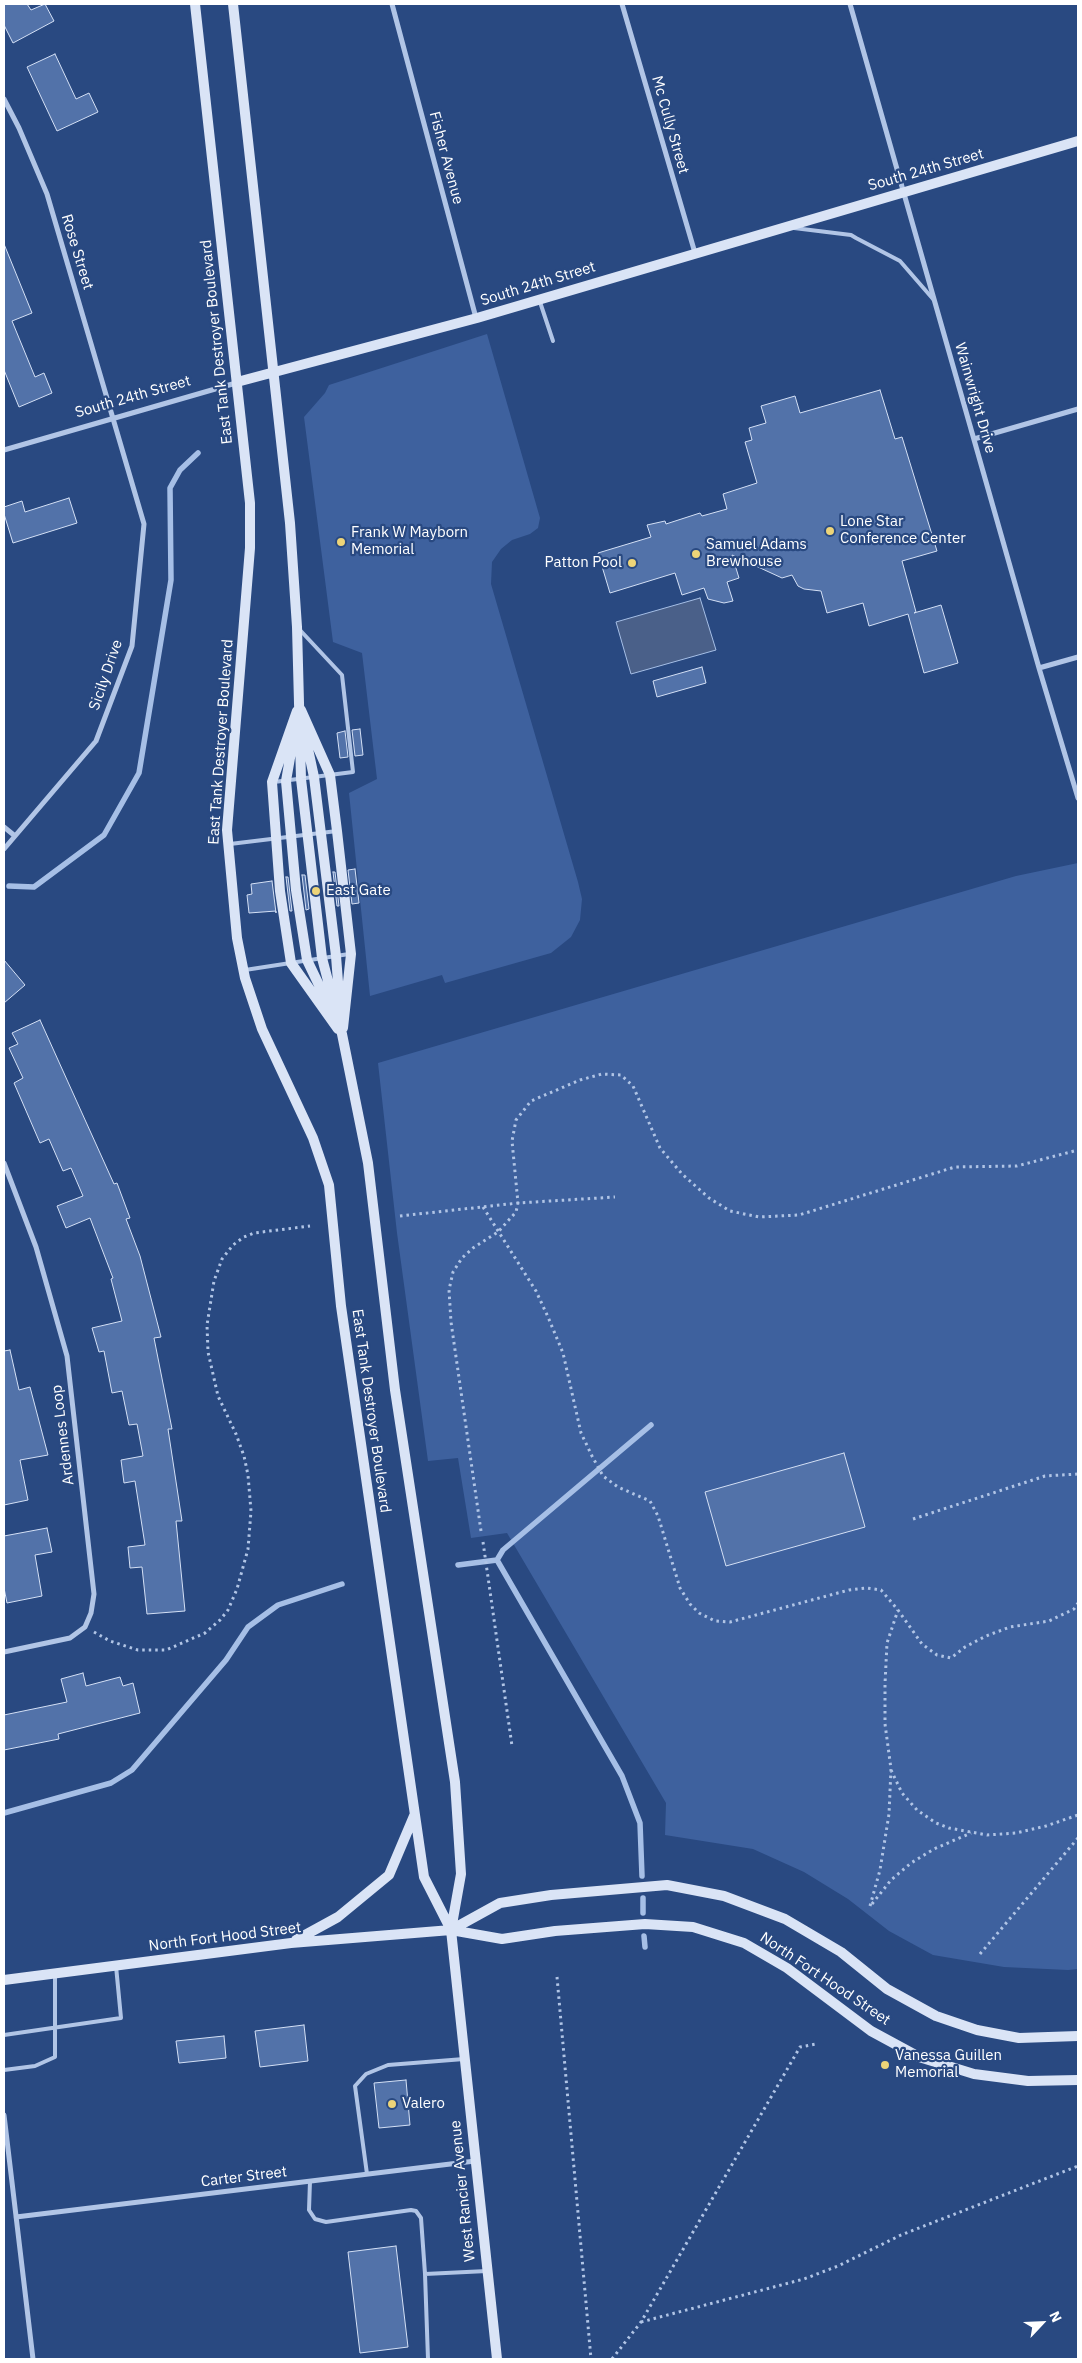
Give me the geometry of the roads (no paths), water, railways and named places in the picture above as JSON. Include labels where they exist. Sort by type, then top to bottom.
[{"type":"street","name":"East Tank Destroyer Boulevard","points":[[194,4],[250,503],[250,548],[227,830],[237,938],[243,970],[262,1028],[313,1138],[329,1185],[341,1306],[424,1878],[451,1930]]},
{"type":"street","points":[[232,4],[290,523],[297,627],[300,778],[322,958],[342,1034]]},
{"type":"street","name":"Fisher Avenue","points":[[392,4],[477,318]]},
{"type":"street","name":"Mc Cully Street","points":[[622,4],[695,252]]},
{"type":"street","name":"Wainwright Drive","points":[[850,4],[1039,668],[1078,798]]},
{"type":"street","name":"Rose Street","points":[[4,99],[19,128],[47,194],[114,418]]},
{"type":"street","name":"South 24th Street","points":[[4,450],[274,371],[477,318],[695,252],[1078,141]]},
{"type":"street","points":[[974,439],[1078,409]]},
{"type":"street","name":"Sicily Drive","points":[[4,849],[96,741],[132,646],[144,524],[114,418]]},
{"type":"street","points":[[1039,668],[1078,657]]},
{"type":"street","points":[[299,706],[330,775],[351,954],[342,1034]]},
{"type":"street","points":[[299,706],[314,777],[336,956],[342,1034]]},
{"type":"street","points":[[299,706],[286,781],[290,837],[307,960],[342,1034]]},
{"type":"street","points":[[299,706],[272,782],[280,891],[291,963],[342,1034]]},
{"type":"street","points":[[4,827],[15,836]]},
{"type":"street","name":"East Tank Destroyer Boulevard","points":[[342,1034],[368,1163],[395,1390],[455,1782],[461,1874],[451,1930]]},
{"type":"street","name":"Ardennes Loop","points":[[4,1162],[36,1247],[67,1356],[94,1594],[91,1613],[85,1627],[70,1638],[4,1652]]},
{"type":"street","points":[[291,1943],[338,1918],[389,1875],[414,1815]]},
{"type":"street","name":"North Fort Hood Street","points":[[451,1930],[500,1903],[551,1895],[667,1885],[724,1896],[785,1919],[841,1952],[887,1989],[936,2016],[977,2030],[1019,2038],[1078,2036]]},
{"type":"street","name":"North Fort Hood Street","points":[[4,1980],[291,1943],[451,1930],[502,1939],[555,1931],[645,1924],[693,1927],[744,1943],[787,1968],[871,2031],[919,2057],[974,2074],[1028,2081],[1078,2080]]},
{"type":"street","name":"West Rancier Avenue","points":[[451,1930],[497,2359]]},
{"type":"street","points":[[4,2115],[33,2359]]},
{"type":"street","name":"Carter Street","points":[[16,2217],[475,2161]]},
{"type":"lane","points":[[785,226],[851,235],[900,261],[934,300]]},
{"type":"lane","points":[[539,299],[553,341]]},
{"type":"lane","points":[[272,782],[353,772],[342,674],[297,627]]},
{"type":"lane","points":[[228,844],[337,831]]},
{"type":"lane","points":[[243,970],[351,954]]},
{"type":"lane","points":[[4,2035],[120,2018],[116,1966]]},
{"type":"lane","points":[[4,2070],[35,2066],[55,2057],[55,1973]]},
{"type":"lane","points":[[367,2174],[355,2086],[366,2074],[388,2065],[464,2060]]},
{"type":"lane","points":[[310,2181],[309,2210],[315,2219],[326,2222],[411,2210],[416,2211],[421,2218],[428,2359]]},
{"type":"lane","points":[[425,2274],[487,2271]]},
{"type":"waterway","points":[[9,886],[34,887],[104,835],[139,773],[171,580],[170,488],[180,470],[198,453]]},
{"type":"waterway","points":[[497,1560],[503,1550],[651,1425]]},
{"type":"waterway","points":[[458,1565],[497,1560],[622,1776],[640,1823],[642,1876]]},
{"type":"waterway","points":[[4,1813],[111,1783],[132,1770],[226,1660],[248,1627],[278,1605],[342,1584]]},
{"type":"waterway","points":[[643,1898],[643,1913]]},
{"type":"waterway","points":[[644,1936],[645,1947]]},
{"type":"place","name":"Lone Star Conference Center","points":[[830,531]]},
{"type":"place","name":"Frank W Mayborn Memorial","points":[[341,542]]},
{"type":"place","name":"Samuel Adams Brewhouse","points":[[696,554]]},
{"type":"place","name":"Patton Pool","points":[[632,563]]},
{"type":"place","name":"East Gate","points":[[316,891]]},
{"type":"place","name":"Vanessa Guillen Memorial","points":[[885,2065]]},
{"type":"place","name":"Valero","points":[[392,2104]]}]
